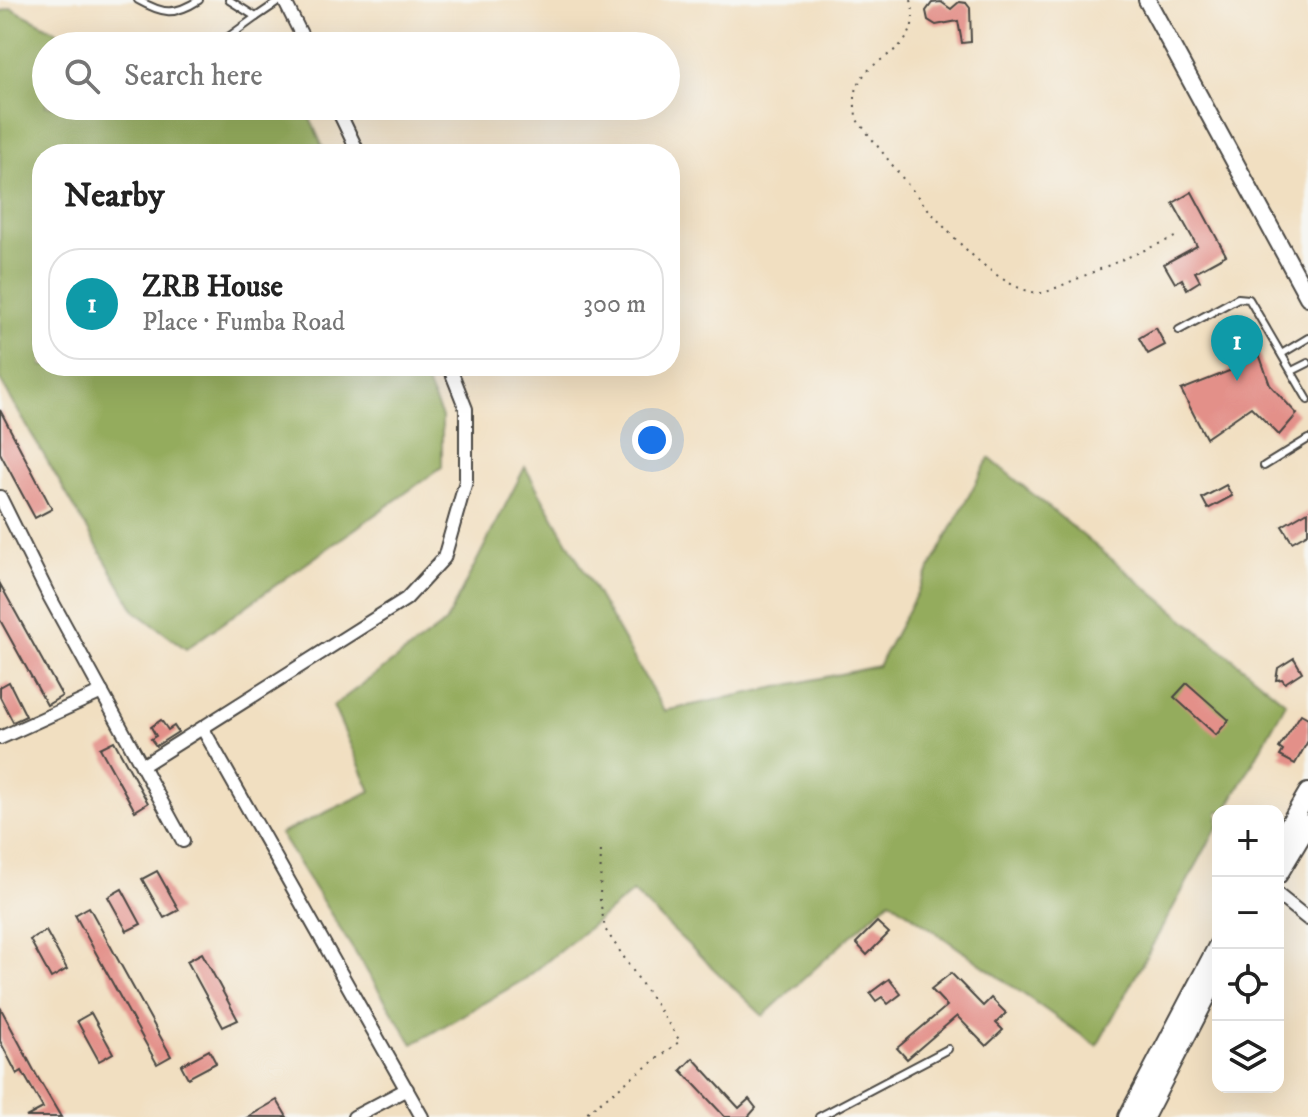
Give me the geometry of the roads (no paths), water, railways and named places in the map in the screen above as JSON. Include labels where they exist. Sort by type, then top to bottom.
[{"type":"main road","points":[[1284,835],[1306,801]]},
{"type":"main road","points":[[1284,864],[1308,824]]},
{"type":"main road","points":[[1128,1117],[1216,949]]},
{"type":"main road","points":[[1144,1117],[1212,986]]},
{"type":"street","points":[[283,0],[300,32]]},
{"type":"street","points":[[1147,0],[1308,297]]},
{"type":"street","points":[[343,120],[354,144]]},
{"type":"street","points":[[142,766],[406,599],[444,558],[466,481],[466,409],[453,376]]},
{"type":"street","points":[[0,497],[183,841]]},
{"type":"street","points":[[0,738],[102,692]]},
{"type":"street","points":[[203,729],[422,1117]]},
{"type":"street","points":[[1284,900],[1308,919]]},
{"type":"street","points":[[354,1117],[407,1089]]},
{"type":"lane","points":[[138,0],[161,13],[185,9],[199,0]]},
{"type":"lane","points":[[229,0],[256,17]]},
{"type":"lane","points":[[235,32],[283,0]]},
{"type":"lane","points":[[1179,330],[1244,298],[1253,304],[1308,400]]},
{"type":"lane","points":[[1283,353],[1308,338]]},
{"type":"lane","points":[[1292,371],[1308,363]]},
{"type":"lane","points":[[1264,466],[1308,439]]},
{"type":"lane","points":[[819,1117],[948,1049]]},
{"type":"place","name":"ZRB House","points":[[1237,381]]}]
